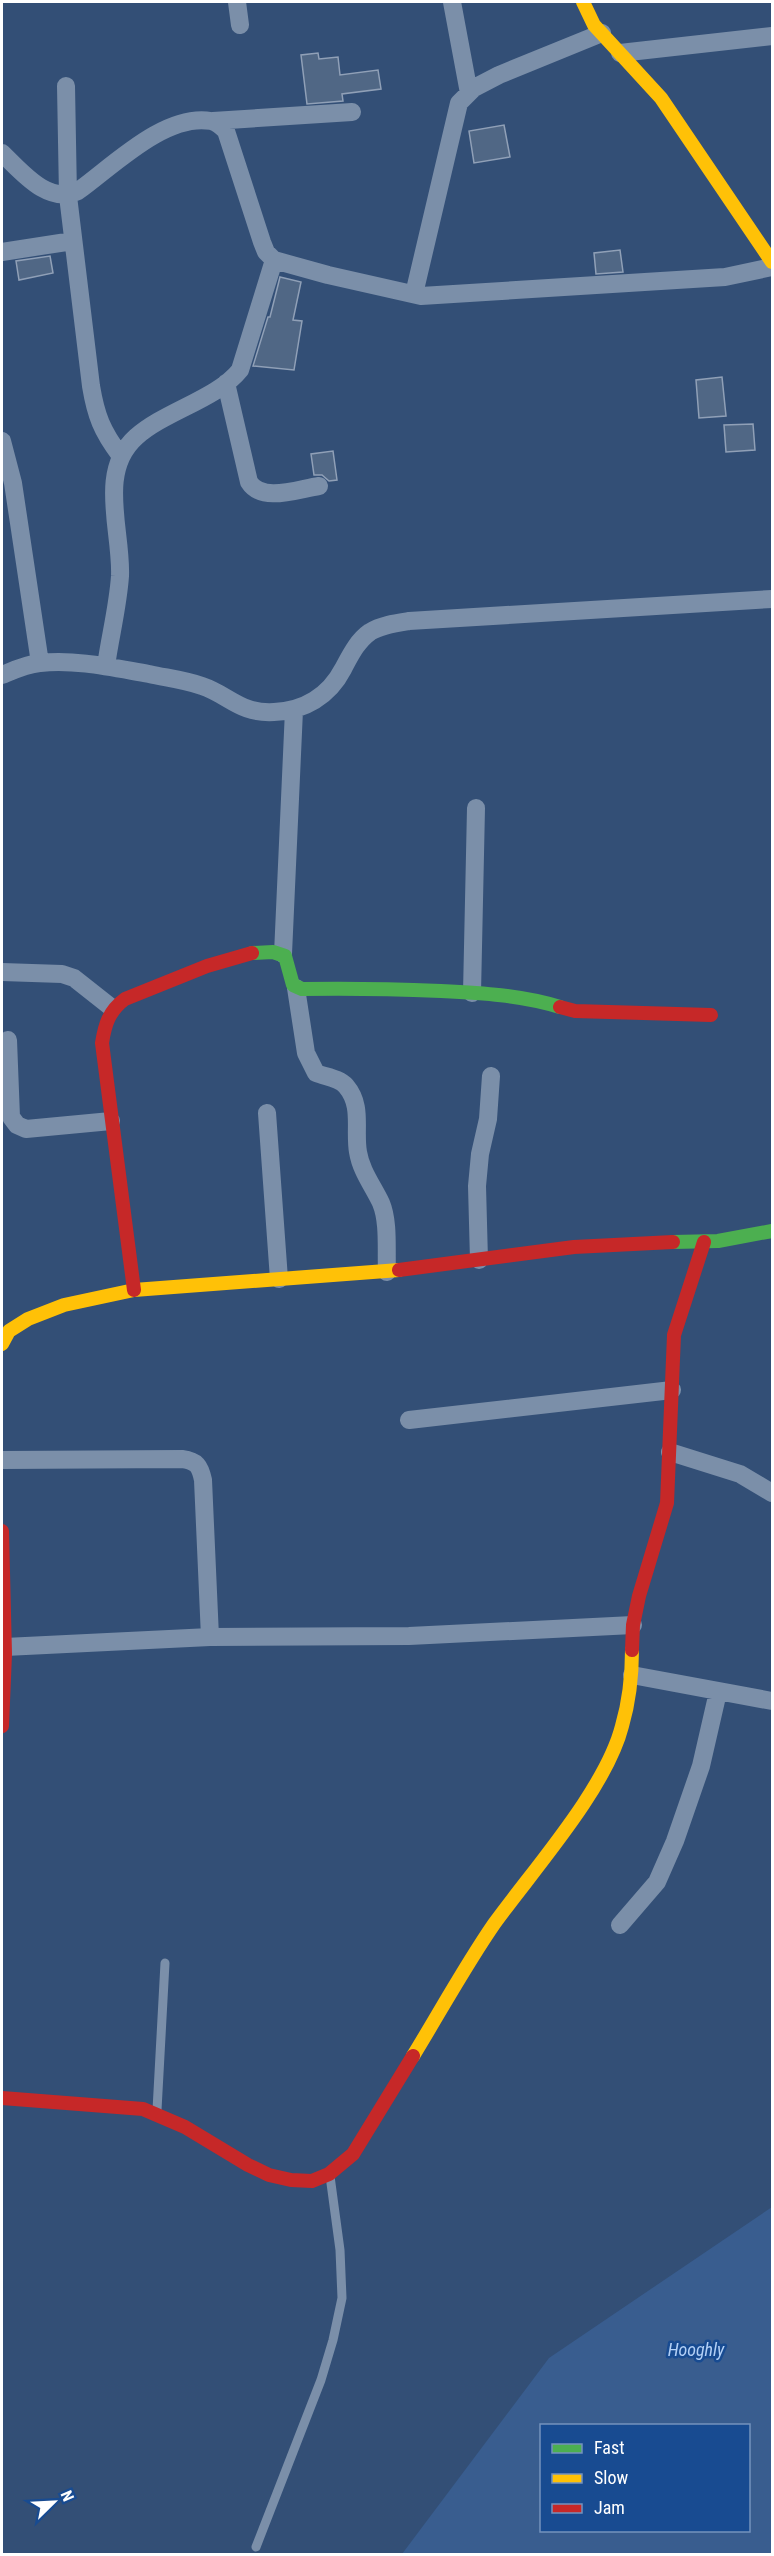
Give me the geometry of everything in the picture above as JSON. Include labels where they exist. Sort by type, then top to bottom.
[{"type":"street","points":[[237,2],[240,25]]},
{"type":"street","points":[[452,2],[469,93]]},
{"type":"street","points":[[583,2],[594,25],[661,98],[772,262]]},
{"type":"street","points":[[414,294],[459,104],[474,88],[499,75],[602,33]]},
{"type":"street","points":[[620,53],[772,36]]},
{"type":"street","points":[[66,86],[68,196],[95,412],[104,434],[120,455]]},
{"type":"street","points":[[2,153],[36,185],[52,193],[68,196],[164,128],[196,121],[352,112]]},
{"type":"street","points":[[213,121],[226,131],[266,252],[274,260],[328,275],[420,296],[724,277],[772,267]]},
{"type":"street","points":[[2,252],[74,242]]},
{"type":"street","points":[[106,666],[120,579],[120,558],[114,515],[116,472],[120,455],[150,426],[235,377],[242,365],[274,260]]},
{"type":"street","points":[[226,383],[249,482],[253,488],[264,494],[319,486]]},
{"type":"street","points":[[2,441],[13,483],[40,663]]},
{"type":"street","points":[[2,675],[40,663],[106,666],[205,687],[237,706],[272,713],[294,710],[309,704],[327,692],[341,673],[355,647],[369,633],[386,625],[409,621],[772,599]]},
{"type":"street","points":[[294,710],[283,954],[291,981],[296,988],[306,1053],[316,1073],[338,1080],[345,1085],[357,1108],[357,1150],[360,1164],[381,1203],[385,1218],[387,1272]]},
{"type":"street","points":[[472,993],[476,808]]},
{"type":"street","points":[[135,1290],[111,1121],[102,1043],[104,1024],[112,1008],[125,999],[220,961],[261,952],[283,954]]},
{"type":"street","points":[[2,972],[62,974],[74,978],[112,1008]]},
{"type":"street","points":[[296,988],[381,988],[472,993],[530,998],[575,1011],[711,1015]]},
{"type":"street","points":[[8,1040],[11,1117],[17,1125],[26,1129],[111,1121]]},
{"type":"street","points":[[479,1260],[477,1186],[480,1154],[488,1119],[491,1076]]},
{"type":"street","points":[[267,1113],[279,1279]]},
{"type":"street","points":[[2,1344],[9,1331],[28,1319],[64,1305],[135,1290],[387,1272],[614,1244],[704,1242],[772,1231]]},
{"type":"street","points":[[2,2098],[119,2106],[157,2113],[182,2124],[267,2175],[293,2181],[314,2181],[330,2174],[353,2154],[493,1926],[578,1810],[606,1766],[622,1728],[632,1675],[633,1625],[645,1574],[667,1503],[674,1335],[704,1242]]},
{"type":"street","points":[[409,1420],[672,1390]]},
{"type":"street","points":[[670,1452],[740,1474],[772,1492]]},
{"type":"street","points":[[2,1460],[182,1459],[196,1463],[203,1480],[210,1637]]},
{"type":"street","points":[[2,1531],[4,1651],[2,1726]]},
{"type":"street","points":[[4,1651],[210,1637],[409,1636],[633,1625]]},
{"type":"street","points":[[632,1675],[772,1701]]},
{"type":"street","points":[[620,1925],[657,1882],[675,1841],[701,1766],[718,1692]]},
{"type":"lane","points":[[157,2113],[165,1963]]},
{"type":"lane","points":[[256,2547],[321,2380],[340,2309],[342,2298],[340,2250],[330,2174]]},
{"type":"water","name":"Hooghly","points":[[772,2207],[772,2554],[402,2554],[549,2358]]},
{"type":"building","points":[[318,53],[319,59],[338,57],[340,75],[378,70],[381,89],[342,94],[343,101],[307,104],[301,55]]},
{"type":"building","points":[[504,125],[510,157],[474,163],[469,131]]},
{"type":"building","points":[[620,250],[623,272],[596,274],[594,253]]},
{"type":"building","points":[[50,256],[53,273],[19,280],[16,261]]},
{"type":"building","points":[[280,277],[301,282],[293,320],[302,321],[294,370],[253,366],[268,317],[270,317]]},
{"type":"building","points":[[722,377],[726,416],[699,418],[696,380]]},
{"type":"building","points":[[753,424],[755,450],[726,452],[724,425]]},
{"type":"building","points":[[333,451],[337,480],[329,481],[322,475],[314,475],[311,454]]},
{"type":"traffic: fast","points":[[252,953],[273,952],[285,956],[293,985],[302,989],[389,989],[471,993],[516,997],[560,1007]]},
{"type":"traffic: fast","points":[[673,1242],[718,1241],[772,1231]]},
{"type":"traffic: slow","points":[[583,2],[594,25],[661,98],[772,262]]},
{"type":"traffic: slow","points":[[2,1344],[9,1331],[28,1319],[64,1305],[134,1290],[399,1270]]},
{"type":"traffic: slow","points":[[413,2056],[483,1940],[567,1828],[601,1776],[614,1750],[622,1726],[630,1689],[632,1650]]},
{"type":"traffic: jam","points":[[134,1290],[102,1043],[106,1024],[111,1013],[125,999],[207,966],[252,953]]},
{"type":"traffic: jam","points":[[560,1007],[575,1011],[711,1015]]},
{"type":"traffic: jam","points":[[399,1270],[574,1247],[673,1242]]},
{"type":"traffic: jam","points":[[632,1650],[633,1625],[639,1596],[667,1503],[674,1335],[704,1242]]},
{"type":"traffic: jam","points":[[2,1531],[5,1654],[2,1726]]},
{"type":"traffic: jam","points":[[2,2098],[143,2109],[185,2127],[269,2175],[291,2180],[312,2181],[329,2174],[353,2154],[413,2056]]}]
